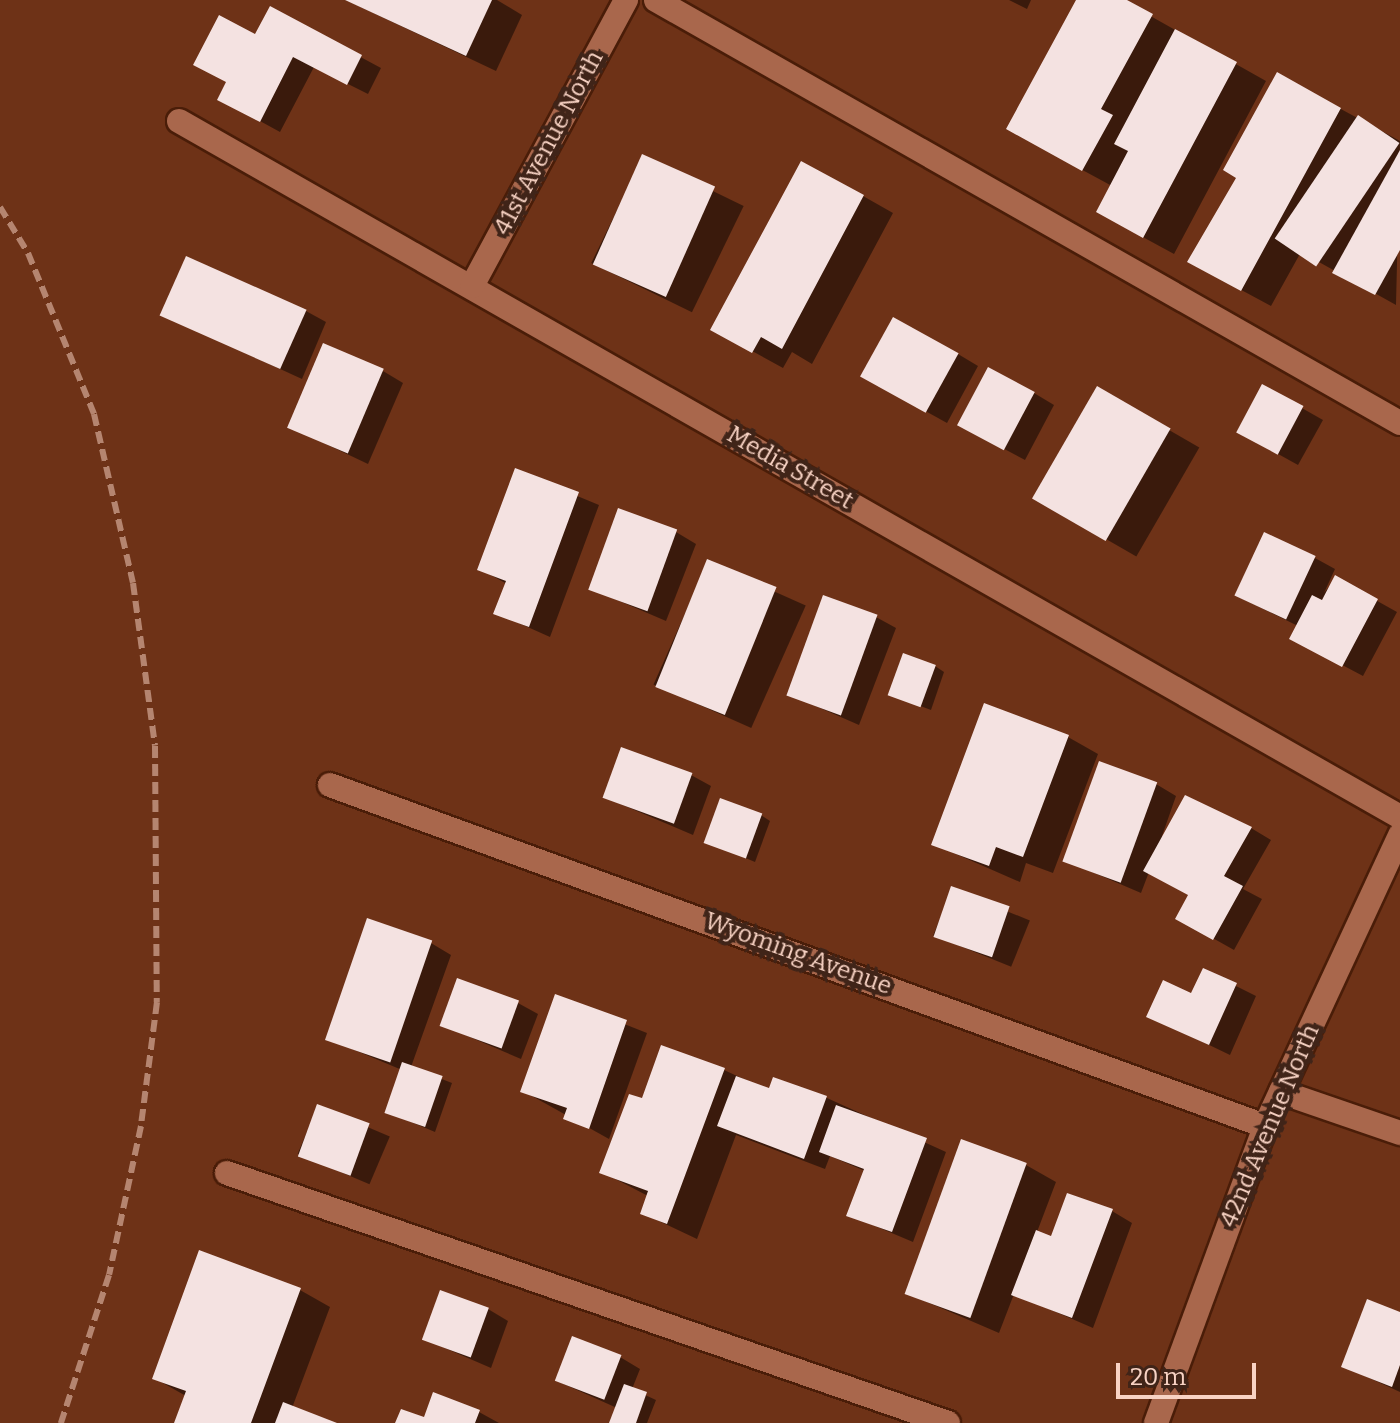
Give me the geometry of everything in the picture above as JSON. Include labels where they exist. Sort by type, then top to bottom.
[{"type":"street","name":"41st Avenue North","points":[[472,286],[626,0]]},
{"type":"street","points":[[656,0],[1400,423]]},
{"type":"street","name":"Media Street","points":[[179,121],[1400,817]]},
{"type":"street","name":"Wyoming Avenue","points":[[330,785],[1265,1126]]},
{"type":"street","name":"42nd Avenue North","points":[[1156,1423],[1265,1126],[1400,835]]},
{"type":"street","points":[[1281,1092],[1400,1133]]},
{"type":"street","points":[[227,1173],[948,1423]]},
{"type":"building","points":[[345,0],[492,0],[466,56]]},
{"type":"building","points":[[1076,0],[1127,0],[1153,14],[1101,109],[1113,115],[1082,171],[1006,129]]},
{"type":"building","points":[[270,6],[362,55],[347,85],[293,57],[260,122],[217,100],[226,82],[193,65],[219,15],[255,34]]},
{"type":"building","points":[[1175,29],[1237,62],[1143,238],[1096,212],[1128,151],[1114,144]]},
{"type":"building","points":[[1277,72],[1341,108],[1241,291],[1187,262],[1236,178],[1223,170]]},
{"type":"building","points":[[1358,115],[1399,143],[1316,266],[1275,239]]},
{"type":"building","points":[[1400,150],[1400,250],[1375,295],[1332,273]]},
{"type":"building","points":[[642,154],[715,187],[666,297],[593,265]]},
{"type":"building","points":[[801,161],[864,195],[782,349],[761,337],[752,353],[710,330]]},
{"type":"building","points":[[186,256],[307,310],[280,369],[160,315]]},
{"type":"building","points":[[893,317],[959,353],[926,413],[860,376]]},
{"type":"building","points":[[323,343],[384,369],[348,453],[287,428]]},
{"type":"building","points":[[988,367],[1035,392],[1004,450],[957,425]]},
{"type":"building","points":[[1262,384],[1303,406],[1278,455],[1236,433]]},
{"type":"building","points":[[1097,386],[1171,429],[1106,541],[1032,499]]},
{"type":"building","points":[[515,468],[579,492],[529,627],[493,614],[506,581],[477,570]]},
{"type":"building","points":[[618,508],[677,530],[647,611],[588,590]]},
{"type":"building","points":[[1264,532],[1316,556],[1286,620],[1234,595]]},
{"type":"building","points":[[707,559],[777,587],[725,715],[655,687]]},
{"type":"building","points":[[1335,575],[1378,599],[1342,667],[1289,639],[1312,595],[1322,600]]},
{"type":"building","points":[[823,595],[878,615],[841,715],[786,696]]},
{"type":"building","points":[[903,653],[936,665],[920,707],[888,695]]},
{"type":"building","points":[[984,703],[1069,735],[1023,857],[996,847],[989,866],[931,845]]},
{"type":"building","points":[[621,747],[692,773],[674,824],[603,798]]},
{"type":"building","points":[[1099,761],[1157,782],[1121,883],[1062,862]]},
{"type":"building","points":[[1185,795],[1252,827],[1224,876],[1243,886],[1213,940],[1175,919],[1188,895],[1143,871]]},
{"type":"building","points":[[720,798],[762,813],[746,858],[704,843]]},
{"type":"building","points":[[951,886],[1010,906],[992,957],[933,937]]},
{"type":"building","points":[[367,918],[432,940],[390,1062],[325,1040]]},
{"type":"building","points":[[1203,968],[1237,983],[1209,1045],[1146,1017],[1163,980],[1191,993]]},
{"type":"building","points":[[457,978],[519,1001],[502,1048],[440,1026]]},
{"type":"building","points":[[555,994],[627,1020],[589,1129],[563,1119],[567,1108],[520,1092]]},
{"type":"building","points":[[661,1045],[725,1068],[667,1224],[640,1214],[648,1191],[599,1173],[629,1094],[642,1098]]},
{"type":"building","points":[[402,1062],[443,1076],[425,1127],[384,1113]]},
{"type":"building","points":[[736,1076],[769,1088],[773,1077],[827,1096],[804,1159],[717,1126]]},
{"type":"building","points":[[317,1104],[370,1123],[350,1176],[298,1157]]},
{"type":"building","points":[[836,1105],[927,1138],[892,1232],[846,1216],[864,1169],[819,1152]]},
{"type":"building","points":[[961,1139],[1027,1163],[970,1318],[905,1294]]},
{"type":"building","points":[[1067,1193],[1113,1209],[1072,1318],[1011,1295],[1036,1230],[1051,1236]]},
{"type":"building","points":[[199,1250],[301,1288],[251,1423],[174,1423],[186,1391],[152,1379]]},
{"type":"building","points":[[440,1290],[489,1308],[471,1358],[422,1340]]},
{"type":"building","points":[[1367,1299],[1400,1312],[1400,1365],[1392,1387],[1341,1367]]},
{"type":"building","points":[[572,1336],[621,1355],[604,1400],[555,1381]]},
{"type":"building","points":[[624,1384],[647,1392],[636,1423],[609,1423]]},
{"type":"building","points":[[433,1392],[480,1410],[475,1423],[395,1423],[401,1409],[424,1417]]},
{"type":"building","points":[[283,1402],[337,1423],[275,1423]]},
{"type":"railway","points":[[0,207],[28,253],[94,414],[133,583],[155,746],[157,1002],[141,1126],[109,1275],[61,1423]]}]
